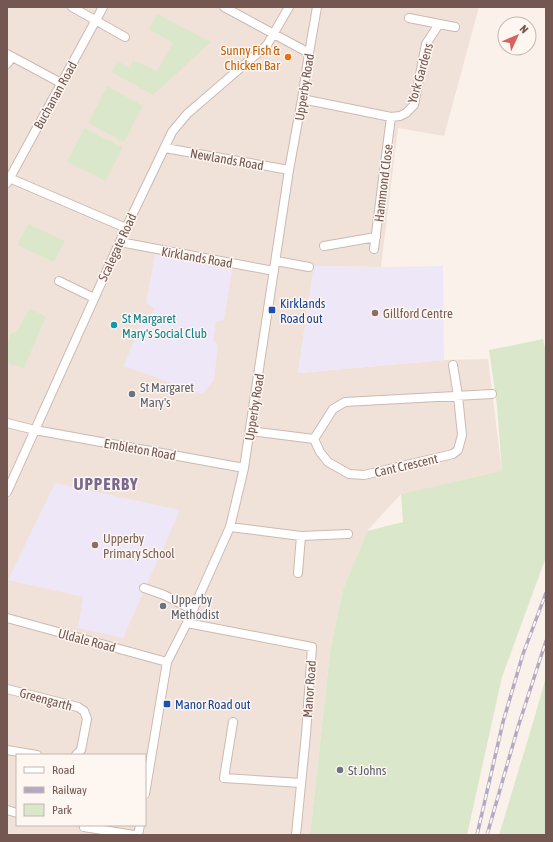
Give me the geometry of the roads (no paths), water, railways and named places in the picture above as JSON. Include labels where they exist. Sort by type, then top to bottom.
[{"type":"street","points":[[72,7],[126,37]]},
{"type":"street","name":"Buchanan Road","points":[[8,179],[103,7]]},
{"type":"street","points":[[224,7],[309,53]]},
{"type":"street","name":"Scalegate Road","points":[[7,492],[126,228],[172,132],[187,114],[267,45],[289,7]]},
{"type":"street","name":"Upperby Road","points":[[146,788],[168,662],[230,527],[244,468],[289,170],[317,7]]},
{"type":"street","points":[[409,18],[455,26]]},
{"type":"street","name":"York Gardens","points":[[391,117],[400,116],[406,113],[414,105],[426,44],[439,24]]},
{"type":"street","points":[[7,64],[9,55],[61,83]]},
{"type":"street","points":[[302,99],[391,117]]},
{"type":"street","name":"Hammond Close","points":[[374,249],[391,117]]},
{"type":"street","name":"Newlands Road","points":[[164,148],[289,170]]},
{"type":"street","points":[[8,179],[126,228]]},
{"type":"street","points":[[324,246],[376,237]]},
{"type":"street","name":"Kirklands Road","points":[[120,242],[274,271]]},
{"type":"street","points":[[276,261],[309,267]]},
{"type":"street","points":[[59,281],[94,298]]},
{"type":"street","points":[[453,365],[458,396]]},
{"type":"street","points":[[250,431],[314,439],[333,409],[345,402],[492,394]]},
{"type":"street","name":"Cant Crescent","points":[[314,439],[320,452],[328,462],[349,474],[364,475],[453,454],[458,450],[462,435],[458,396]]},
{"type":"street","points":[[7,423],[36,430]]},
{"type":"street","name":"Embleton Road","points":[[36,430],[244,468]]},
{"type":"street","points":[[230,527],[301,536],[348,534]]},
{"type":"street","points":[[298,573],[301,536]]},
{"type":"street","points":[[144,588],[164,595],[193,610]]},
{"type":"street","name":"Uldale Road","points":[[7,618],[168,662]]},
{"type":"street","name":"Manor Road","points":[[187,623],[312,647],[296,835]]},
{"type":"street","name":"Greengarth","points":[[7,689],[78,707],[84,711],[87,719],[81,750],[77,754]]},
{"type":"street","points":[[233,722],[224,778],[301,783]]},
{"type":"street","points":[[7,750],[31,754]]},
{"type":"street","points":[[84,827],[134,835]]},
{"type":"railway","points":[[477,835],[503,722],[523,654],[546,593]]},
{"type":"railway","points":[[487,835],[518,727],[546,641]]},
{"type":"place","name":"Sunny Fish & Chicken Bar","points":[[288,57]]},
{"type":"place","name":"Kirklands Road out","points":[[272,310]]},
{"type":"place","name":"Gillford Centre","points":[[375,313]]},
{"type":"place","name":"St Margaret Mary's Social Club","points":[[114,325]]},
{"type":"place","name":"St Margaret Mary's","points":[[132,394]]},
{"type":"place","name":"Upperby Primary School","points":[[95,545]]},
{"type":"place","name":"Upperby Methodist","points":[[163,606]]},
{"type":"place","name":"Manor Road out","points":[[167,704]]},
{"type":"place","name":"St Johns","points":[[340,770]]},
{"type":"district","name":"UPPERBY","points":[[106,484]]}]
